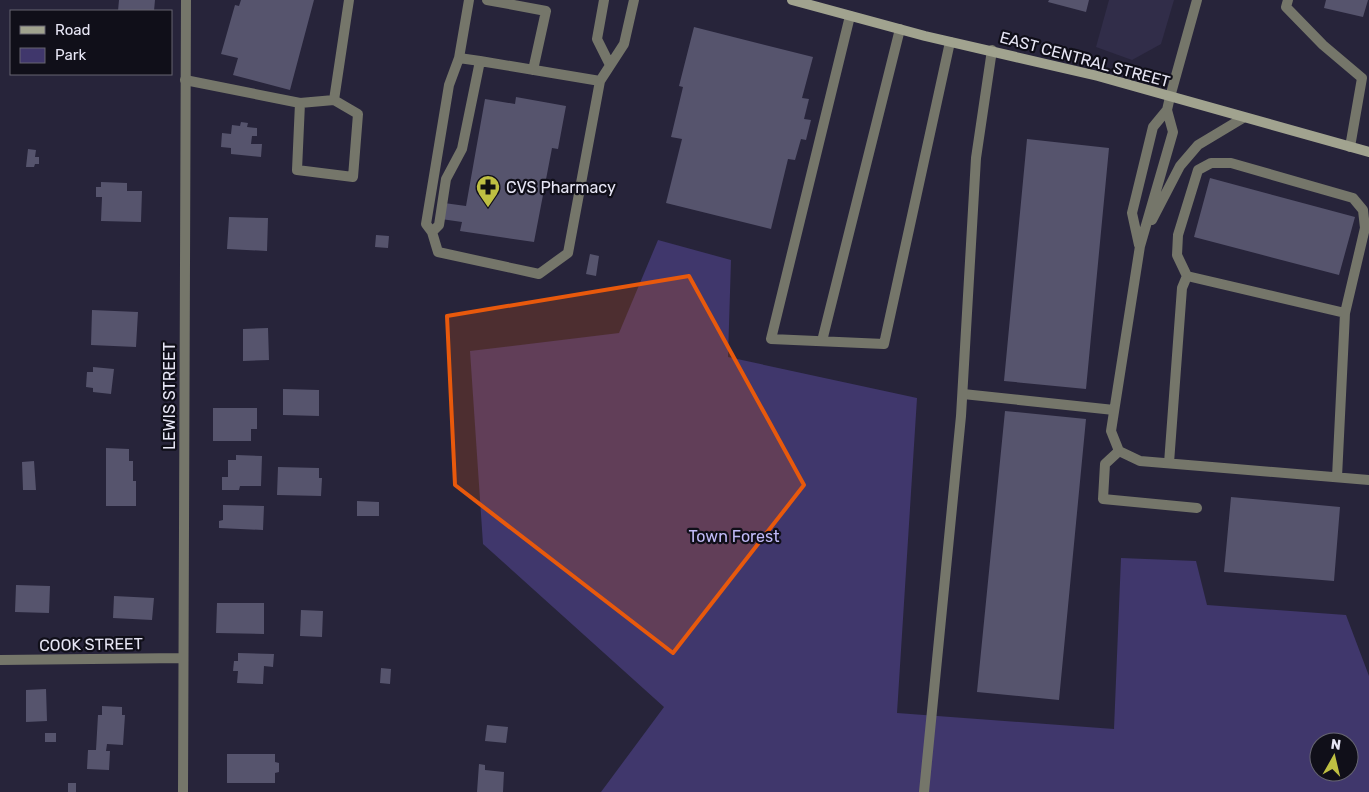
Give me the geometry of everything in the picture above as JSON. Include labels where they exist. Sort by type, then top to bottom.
[{"type":"main road","name":"EAST CENTRAL STREET","points":[[792,0],[950,42],[992,50],[1098,76],[1369,152]]},
{"type":"street","name":"LEWIS STREET","points":[[182,792],[186,0]]},
{"type":"street","points":[[334,100],[349,0]]},
{"type":"street","points":[[469,0],[458,58],[449,85],[426,224],[432,232],[438,252],[539,274],[568,253],[600,81],[624,44],[634,0]]},
{"type":"street","points":[[487,0],[546,11],[533,70]]},
{"type":"street","points":[[604,0],[597,39],[610,65]]},
{"type":"street","points":[[1198,0],[1167,110],[1172,132],[1140,246],[1111,431],[1119,451],[1140,460],[1369,480]]},
{"type":"street","points":[[1288,0],[1286,7],[1323,45],[1366,77],[1350,148]]},
{"type":"street","points":[[850,16],[771,339],[884,344],[950,42]]},
{"type":"street","points":[[822,341],[900,29]]},
{"type":"street","points":[[924,792],[963,394],[976,158],[992,50]]},
{"type":"street","points":[[458,58],[600,81]]},
{"type":"street","points":[[432,232],[439,225],[446,179],[462,150],[480,61]]},
{"type":"street","points":[[185,80],[300,104],[334,100],[358,114],[353,177],[297,170],[300,104]]},
{"type":"street","points":[[1140,246],[1132,213],[1153,127],[1167,110]]},
{"type":"street","points":[[1140,246],[1180,166],[1198,145],[1243,118]]},
{"type":"street","points":[[1169,463],[1182,288],[1187,276],[1178,255],[1178,235],[1198,170],[1211,163],[1231,163],[1353,198],[1363,210],[1365,228],[1345,313],[1337,477]]},
{"type":"street","points":[[1187,276],[1345,313]]},
{"type":"street","points":[[963,394],[1114,410]]},
{"type":"street","points":[[1119,451],[1105,464],[1103,499],[1197,508]]},
{"type":"street","name":"COOK STREET","points":[[0,660],[183,658]]},
{"type":"highlighted area","points":[[689,276],[804,485],[673,653],[455,485],[447,316]]},
{"type":"shaded area","points":[[1109,0],[1174,0],[1161,44],[1132,60],[1096,47]]},
{"type":"green space","name":"Town Forest","points":[[658,240],[731,260],[728,357],[917,398],[897,713],[1114,729],[1121,558],[1196,561],[1207,605],[1346,615],[1369,676],[1369,792],[601,792],[664,707],[483,544],[470,351],[619,333]]},
{"type":"building","points":[[119,0],[155,0],[154,10],[118,10]]},
{"type":"building","points":[[241,0],[314,0],[290,90],[233,75],[238,58],[221,54],[235,5],[239,6]]},
{"type":"building","points":[[1049,0],[1089,0],[1086,12],[1048,2]]},
{"type":"building","points":[[1326,0],[1368,0],[1363,17],[1324,8]]},
{"type":"building","points":[[694,27],[813,57],[802,98],[809,99],[804,119],[811,120],[806,140],[801,139],[795,160],[788,159],[771,229],[666,203],[682,139],[671,137],[683,87],[679,86]]},
{"type":"building","name":"CVS Pharmacy","points":[[516,97],[566,106],[558,149],[552,148],[534,242],[460,231],[462,222],[441,219],[444,203],[466,206],[485,99],[515,104]]},
{"type":"building","points":[[241,122],[248,123],[247,127],[257,128],[257,136],[252,136],[251,144],[262,144],[261,157],[231,154],[231,148],[221,147],[222,133],[231,134],[232,125],[240,126]]},
{"type":"building","points":[[1027,139],[1109,148],[1086,389],[1004,381]]},
{"type":"building","points":[[28,149],[36,150],[35,157],[39,157],[39,164],[35,164],[34,167],[26,167]]},
{"type":"building","points":[[1210,178],[1355,217],[1339,275],[1194,237]]},
{"type":"building","points":[[101,182],[127,183],[127,191],[142,191],[141,222],[101,221],[102,197],[96,197],[96,187],[101,187]]},
{"type":"building","points":[[229,217],[268,218],[267,251],[227,249]]},
{"type":"building","points":[[376,235],[389,236],[388,248],[375,247]]},
{"type":"building","points":[[590,254],[599,256],[596,276],[586,274]]},
{"type":"building","points":[[92,310],[138,312],[136,347],[91,345]]},
{"type":"building","points":[[268,328],[269,360],[243,361],[243,329]]},
{"type":"building","points":[[93,367],[114,369],[111,394],[93,392],[93,388],[86,387],[87,372],[93,372]]},
{"type":"building","points":[[283,389],[319,390],[319,416],[283,415]]},
{"type":"building","points":[[213,408],[257,408],[257,429],[251,429],[251,441],[213,441]]},
{"type":"building","points":[[1005,411],[1086,419],[1059,700],[977,692]]},
{"type":"building","points":[[106,448],[129,449],[129,461],[133,461],[133,481],[136,481],[136,506],[106,506]]},
{"type":"building","points":[[236,455],[262,456],[261,486],[240,486],[239,490],[222,490],[222,477],[228,477],[228,460],[236,460]]},
{"type":"building","points":[[34,461],[36,490],[23,490],[22,462]]},
{"type":"building","points":[[278,467],[319,468],[319,478],[322,478],[321,496],[277,495]]},
{"type":"building","points":[[1231,497],[1340,507],[1334,581],[1224,572]]},
{"type":"building","points":[[357,501],[379,502],[379,516],[357,516]]},
{"type":"building","points":[[223,505],[264,506],[263,530],[219,528],[219,521],[223,520]]},
{"type":"building","points":[[16,585],[50,586],[49,613],[15,612]]},
{"type":"building","points":[[114,596],[154,598],[152,620],[113,618]]},
{"type":"building","points":[[217,603],[264,603],[264,634],[216,633]]},
{"type":"building","points":[[301,610],[323,611],[322,637],[300,636]]},
{"type":"building","points":[[238,653],[274,654],[273,667],[264,666],[263,684],[237,683],[238,671],[233,671],[234,661],[238,661]]},
{"type":"building","points":[[381,668],[391,669],[390,684],[380,683]]},
{"type":"building","points":[[46,689],[47,721],[26,722],[26,690]]},
{"type":"building","points":[[102,706],[122,707],[122,715],[125,715],[123,745],[107,744],[106,751],[110,751],[109,770],[87,769],[88,750],[96,750],[98,715],[102,715]]},
{"type":"building","points":[[487,725],[508,727],[506,743],[485,741]]},
{"type":"building","points":[[45,733],[56,733],[56,742],[45,742]]},
{"type":"building","points":[[227,754],[275,754],[275,762],[279,763],[279,772],[275,773],[275,783],[227,783]]},
{"type":"building","points":[[479,764],[485,765],[485,770],[504,772],[503,792],[477,792]]},
{"type":"building","points":[[68,783],[76,783],[76,792],[68,792]]},
{"type":"place","name":"CVS Pharmacy","points":[[488,208]]}]
